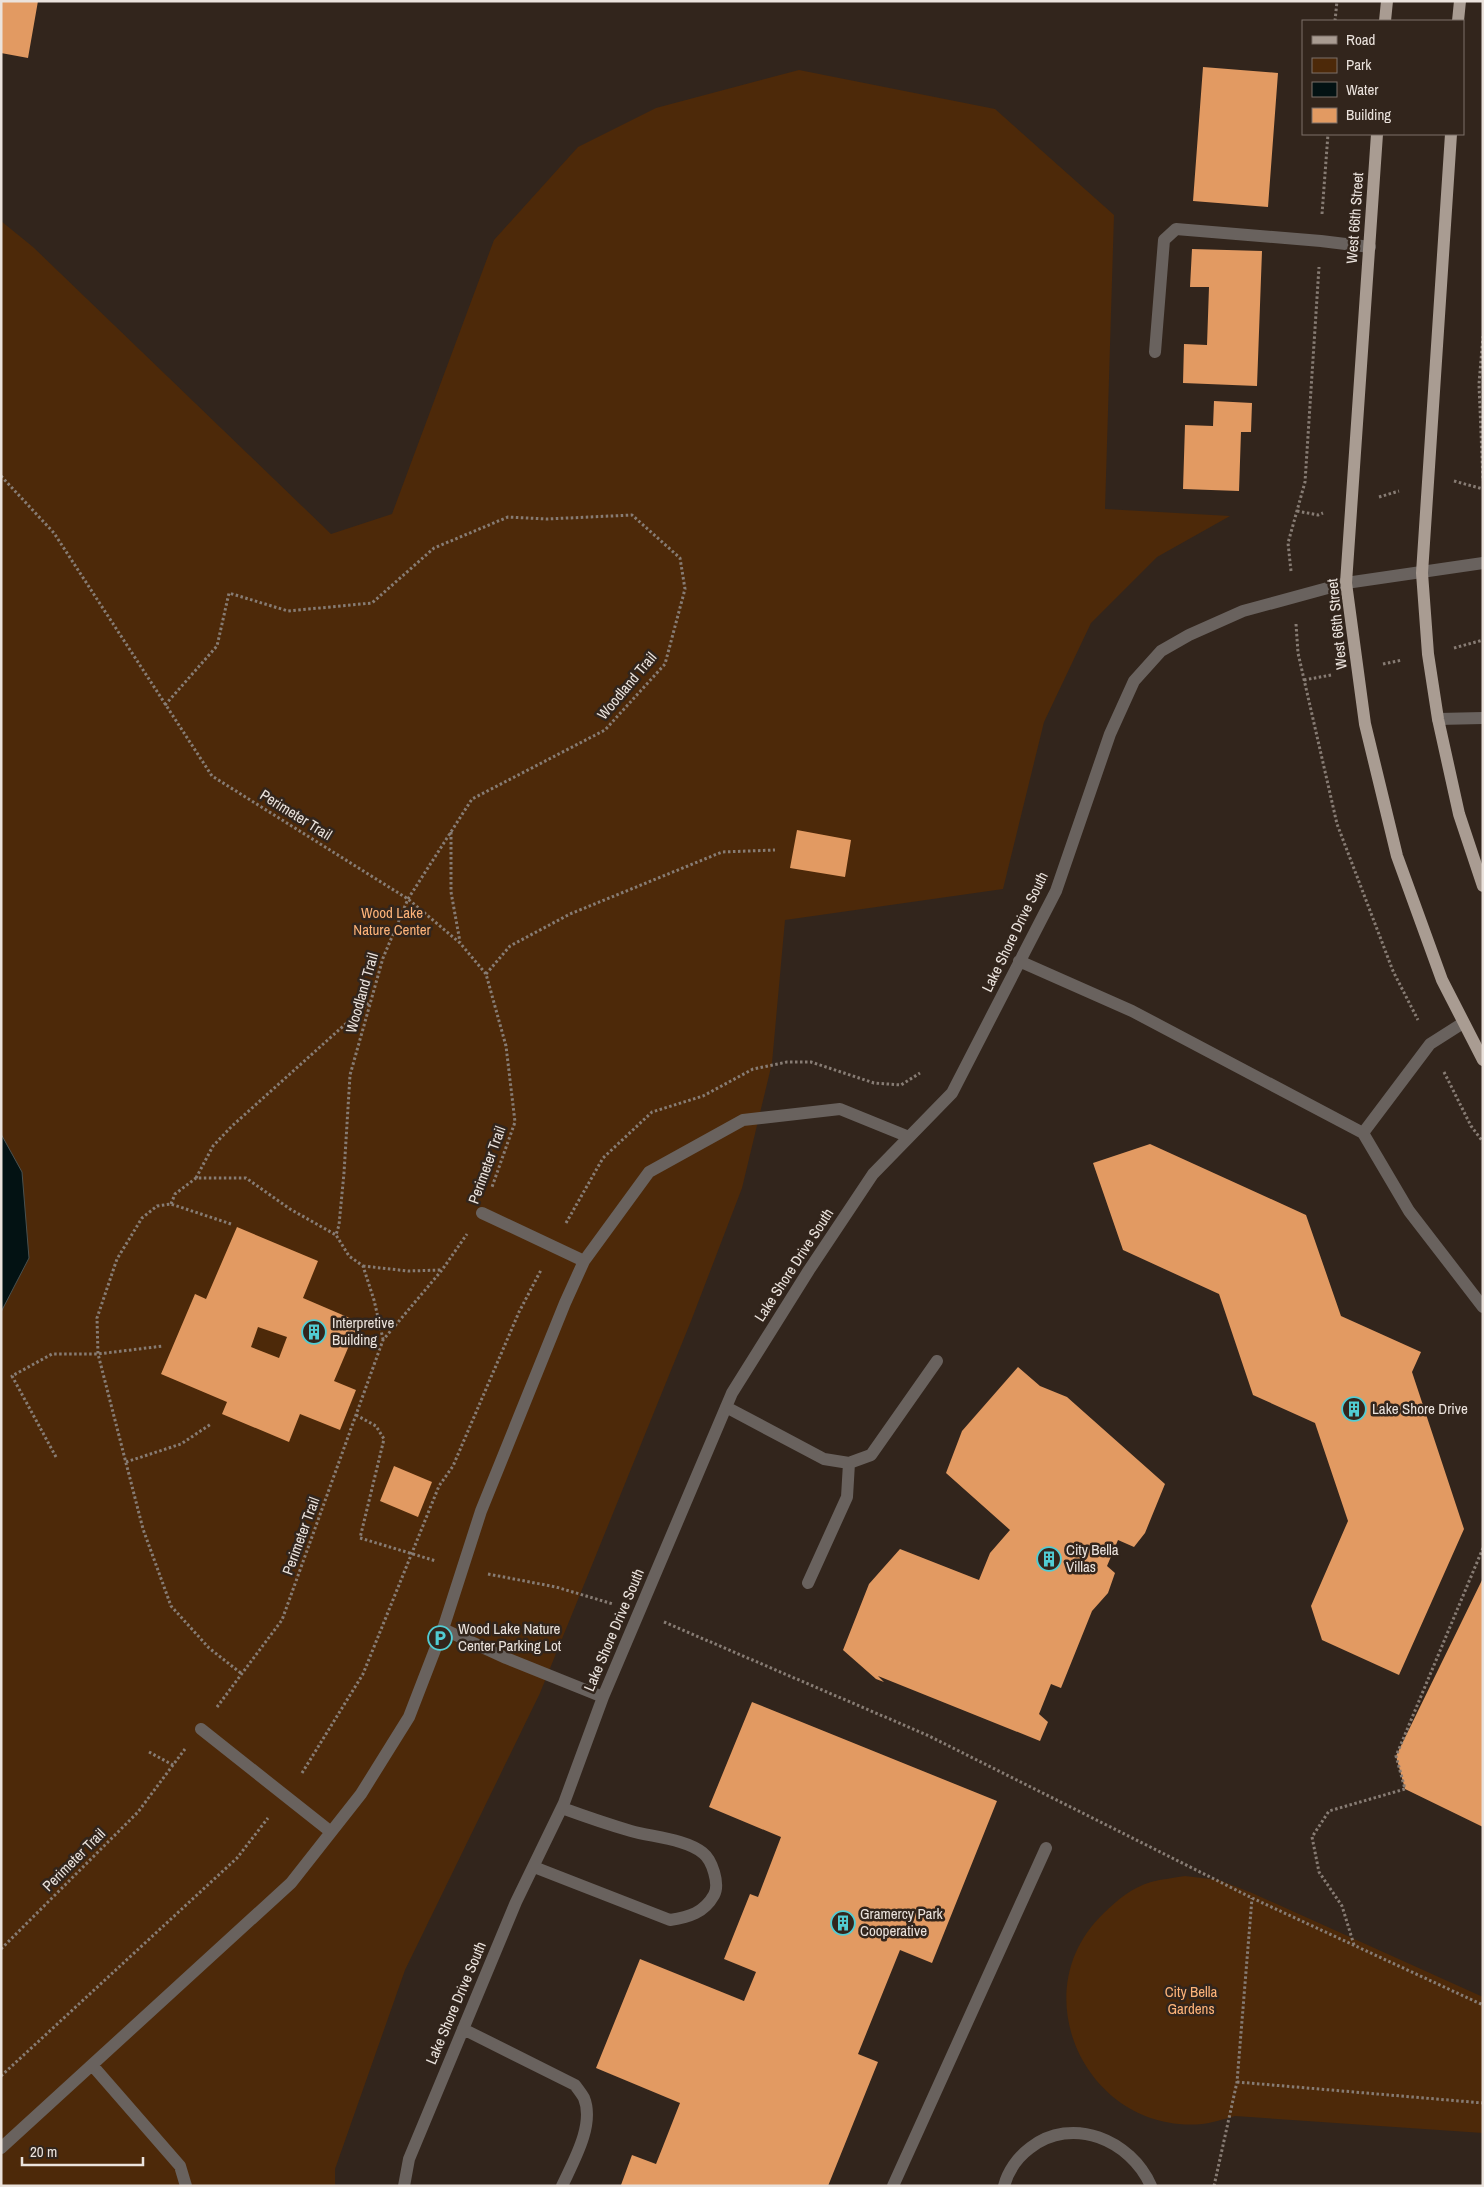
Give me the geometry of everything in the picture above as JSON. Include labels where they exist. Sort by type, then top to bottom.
[{"type":"main road","points":[[1385,20],[1387,1]]},
{"type":"main road","points":[[1458,20],[1460,1]]},
{"type":"main road","name":"West 66th Street","points":[[1377,135],[1346,583],[1365,724],[1397,856],[1442,980],[1483,1060]]},
{"type":"main road","points":[[1451,135],[1422,573],[1428,654],[1438,719],[1459,814],[1483,886]]},
{"type":"street","points":[[1155,352],[1164,240],[1176,229],[1370,247]]},
{"type":"street","name":"Lake Shore Drive South","points":[[404,2186],[409,2159],[516,1902],[562,1808],[603,1697],[732,1393],[809,1270],[873,1174],[952,1093],[1056,891],[1110,734],[1134,681],[1161,650],[1189,635],[1243,611],[1346,583],[1483,563]]},
{"type":"street","points":[[1438,719],[1483,718]]},
{"type":"street","points":[[1019,961],[1132,1012],[1363,1133],[1409,1211],[1483,1306]]},
{"type":"street","points":[[1363,1133],[1430,1044],[1463,1023]]},
{"type":"street","points":[[1,2148],[291,1883],[361,1794],[410,1717],[443,1629],[485,1502],[564,1303],[584,1261],[649,1172],[743,1120],[840,1108],[909,1137]]},
{"type":"street","points":[[482,1213],[584,1261]]},
{"type":"street","points":[[726,1407],[824,1459],[849,1463],[871,1455],[937,1360]]},
{"type":"street","points":[[808,1583],[847,1497],[849,1463]]},
{"type":"street","points":[[443,1629],[506,1658],[603,1697]]},
{"type":"street","points":[[201,1729],[331,1832]]},
{"type":"street","points":[[534,1867],[670,1920],[691,1917],[707,1906],[716,1892],[712,1867],[705,1854],[694,1847],[630,1831],[562,1808]]},
{"type":"street","points":[[893,2186],[1046,1848]]},
{"type":"street","points":[[463,2029],[575,2085],[584,2100],[586,2118],[581,2144],[562,2186]]},
{"type":"street","points":[[92,2066],[180,2166],[186,2186]]},
{"type":"street","points":[[1004,2186],[1006,2178],[1024,2152],[1037,2142],[1065,2132],[1086,2133],[1100,2137],[1123,2150],[1145,2171],[1151,2186]]},
{"type":"path","points":[[1335,20],[1337,1]]},
{"type":"path","points":[[1288,543],[1305,482],[1328,135]]},
{"type":"path","points":[[1483,336],[1479,384],[1483,481]]},
{"type":"path","name":"Perimeter Trail","points":[[1,476],[54,533],[212,776],[408,899],[460,943],[486,974],[506,1046],[516,1122],[482,1213],[442,1270],[383,1340],[282,1620],[138,1812],[1,1949]]},
{"type":"path","points":[[1297,511],[1318,515],[1428,482],[1453,481],[1483,489]]},
{"type":"path","name":"Woodland Trail","points":[[165,705],[217,646],[229,592],[288,611],[372,603],[434,548],[508,517],[547,519],[632,515],[680,558],[685,590],[665,664],[605,730],[472,799],[408,899],[383,958],[350,1075],[339,1226],[336,1235]]},
{"type":"path","points":[[1304,680],[1358,670],[1483,640]]},
{"type":"path","points":[[1298,653],[1337,824],[1393,971],[1471,1126],[1483,1142]]},
{"type":"path","points":[[451,832],[451,892],[460,943]]},
{"type":"path","points":[[486,974],[510,946],[570,914],[722,852],[774,850]]},
{"type":"path","points":[[171,1204],[175,1194],[196,1178],[214,1146],[232,1126],[371,1002]]},
{"type":"path","points":[[1,2076],[237,1858],[286,1796],[314,1756],[363,1674],[439,1486],[453,1466],[519,1312],[603,1158],[652,1112],[703,1096],[753,1069],[787,1062],[811,1062],[874,1083],[901,1085],[920,1073]]},
{"type":"path","points":[[196,1178],[246,1178],[290,1209],[336,1235],[349,1256],[363,1266],[408,1271],[442,1270]]},
{"type":"path","points":[[231,1224],[171,1204],[157,1206],[142,1218],[117,1259],[97,1318],[98,1354],[143,1529],[171,1606],[209,1648],[242,1674]]},
{"type":"path","points":[[363,1266],[374,1300],[383,1340]]},
{"type":"path","points":[[56,1457],[12,1376],[52,1354],[98,1354],[163,1346]]},
{"type":"path","points":[[356,1415],[376,1426],[384,1438],[360,1538],[463,1569],[556,1587],[639,1612],[927,1735],[1252,1898],[1483,2005]]},
{"type":"path","points":[[126,1462],[181,1444],[211,1424]]},
{"type":"path","points":[[1354,1945],[1342,1906],[1319,1872],[1312,1837],[1329,1811],[1405,1789],[1396,1756],[1483,1548]]},
{"type":"path","points":[[149,1752],[173,1765]]},
{"type":"path","points":[[1214,2186],[1237,2082],[1252,1898]]},
{"type":"path","points":[[1237,2082],[1483,2103]]},
{"type":"green space","name":"Wood Lake Nature Center","points":[[799,70],[995,109],[1114,215],[1105,509],[1230,516],[1157,557],[1091,623],[1044,722],[1003,889],[785,920],[772,1063],[742,1188],[691,1321],[540,1693],[405,1970],[335,2169],[335,2186],[1,2186],[1,221],[33,247],[331,534],[392,514],[494,240],[578,147],[656,108]]},
{"type":"green space","name":"City Bella Gardens","points":[[1185,1876],[1219,1880],[1252,1893],[1483,1997],[1483,2133],[1235,2116],[1202,2124],[1161,2121],[1126,2106],[1098,2082],[1078,2052],[1068,2017],[1068,1981],[1079,1945],[1104,1913],[1126,1894],[1151,1882]]},
{"type":"water","points":[[1,1134],[22,1172],[29,1258],[1,1312]]},
{"type":"building","points":[[1,1],[38,1],[28,58],[1,53]]},
{"type":"building","points":[[1203,67],[1278,73],[1268,207],[1193,201]]},
{"type":"building","points":[[1192,249],[1262,251],[1257,386],[1183,383],[1184,344],[1207,345],[1209,287],[1190,287]]},
{"type":"building","points":[[1214,401],[1252,403],[1251,432],[1241,432],[1239,491],[1183,489],[1185,425],[1213,426]]},
{"type":"building","points":[[797,830],[851,840],[845,877],[790,868]]},
{"type":"building","name":"Lake Shore Drive","points":[[1150,1144],[1306,1215],[1341,1316],[1421,1352],[1412,1372],[1464,1529],[1399,1675],[1322,1640],[1311,1606],[1348,1521],[1315,1423],[1253,1395],[1219,1294],[1123,1250],[1093,1163]]},
{"type":"building","name":"Interpretive Building","points":[[237,1227],[318,1261],[303,1298],[359,1322],[334,1381],[356,1390],[340,1430],[300,1414],[289,1442],[222,1414],[227,1402],[161,1374],[195,1294],[206,1299]],"holes":[[[258,1327],[287,1337],[279,1358],[251,1347]]]},
{"type":"building","name":"City Bella Villas","points":[[1018,1367],[1040,1386],[1067,1397],[1165,1484],[1145,1533],[1134,1547],[1118,1540],[1107,1566],[1115,1573],[1108,1593],[1092,1611],[1061,1688],[1051,1684],[1039,1714],[1048,1722],[1040,1741],[878,1676],[884,1682],[876,1679],[843,1650],[869,1584],[900,1549],[979,1580],[990,1553],[1010,1530],[946,1473],[962,1431]]},
{"type":"building","points":[[394,1466],[432,1482],[418,1517],[380,1501]]},
{"type":"building","points":[[1483,1578],[1483,1827],[1405,1789],[1396,1756]]},
{"type":"building","name":"Gramercy Park Cooperative","points":[[752,1702],[997,1801],[932,1963],[900,1950],[858,2054],[878,2062],[828,2186],[624,2186],[621,2185],[632,2155],[656,2164],[680,2103],[596,2068],[640,1959],[744,2001],[756,1972],[724,1959],[750,1894],[758,1897],[781,1837],[709,1807]]},
{"type":"place","name":"Interpretive Building","points":[[314,1332]]},
{"type":"place","name":"Lake Shore Drive","points":[[1354,1409]]},
{"type":"place","name":"City Bella Villas","points":[[1049,1559]]},
{"type":"place","name":"Wood Lake Nature Center Parking Lot","points":[[440,1638]]},
{"type":"place","name":"Gramercy Park Cooperative","points":[[843,1923]]}]
